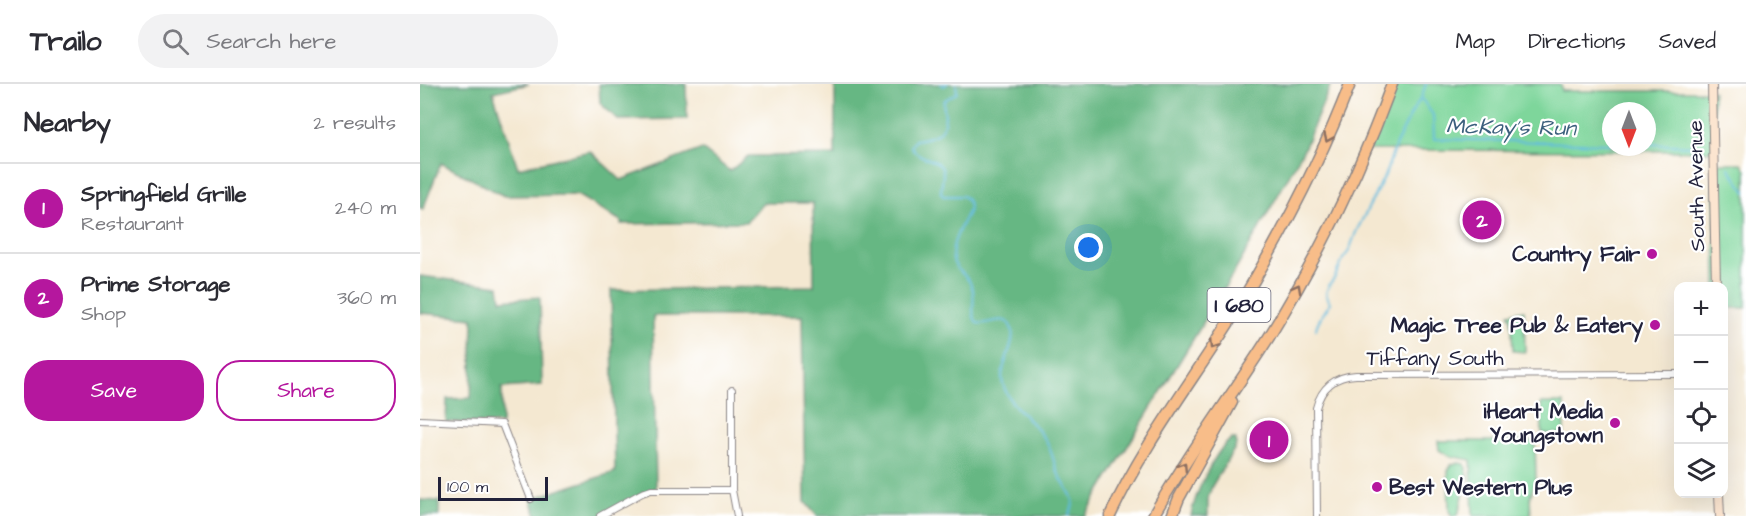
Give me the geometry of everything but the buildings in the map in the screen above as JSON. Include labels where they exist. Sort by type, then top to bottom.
[{"type":"highway","name":"I 680","points":[[1110,516],[1170,410],[1236,311],[1275,245],[1320,156],[1350,84]]},
{"type":"highway","name":"I 680","points":[[1153,516],[1193,449],[1268,339],[1315,256],[1346,195],[1392,84]]},
{"type":"highway","points":[[1172,516],[1179,498],[1268,339]]},
{"type":"main road","name":"South Avenue","points":[[1712,84],[1716,282]]},
{"type":"main road","points":[[1719,498],[1720,516]]},
{"type":"street","name":"Tiffany South","points":[[1317,516],[1316,408],[1319,398],[1328,386],[1340,378],[1356,375],[1674,374]]},
{"type":"street","points":[[732,390],[732,490],[738,516]]},
{"type":"street","points":[[420,420],[502,424],[531,499]]},
{"type":"street","points":[[600,516],[651,490],[732,490]]},
{"type":"green space","points":[[420,84],[529,84],[493,92],[518,168],[590,151],[621,180],[702,149],[730,171],[748,156],[835,155],[835,84],[1331,84],[1304,149],[1238,266],[1085,516],[817,516],[805,502],[802,316],[653,316],[656,490],[651,490],[600,516],[537,516],[531,499],[615,472],[611,290],[814,286],[813,203],[763,203],[746,222],[621,224],[621,221],[577,195],[504,196],[441,163],[423,209],[420,208]]},
{"type":"green space","points":[[599,84],[686,84],[687,119],[618,120],[600,103]]},
{"type":"green space","points":[[1392,84],[1561,84],[1562,91],[1713,91],[1714,151],[1656,151],[1656,102],[1602,102],[1602,151],[1366,150]]},
{"type":"green space","points":[[1714,163],[1742,163],[1746,170],[1746,308],[1728,308],[1728,282],[1716,282]]},
{"type":"green space","points":[[420,276],[499,286],[501,300],[540,297],[542,385],[502,388],[502,424],[446,422],[447,399],[471,398],[473,318],[420,313]]},
{"type":"green space","points":[[1524,310],[1525,352],[1513,351],[1509,313]]},
{"type":"green space","points":[[1541,403],[1564,403],[1564,434],[1542,434]]},
{"type":"green space","points":[[1236,439],[1236,446],[1212,486],[1208,498],[1208,516],[1191,516],[1196,497],[1212,462],[1225,444]]},
{"type":"green space","points":[[1438,441],[1535,441],[1536,480],[1530,497],[1531,516],[1473,516],[1471,460],[1450,456],[1439,450]]},
{"type":"green space","points":[[1452,464],[1465,464],[1468,477],[1458,515],[1452,516],[1449,511],[1448,471]]},
{"type":"green space","points":[[420,500],[439,501],[439,516],[420,516]]},
{"type":"waterway","points":[[941,84],[943,86],[947,84]]},
{"type":"waterway","points":[[956,84],[957,92],[944,101],[943,127],[932,136],[915,140],[911,146],[914,151],[942,168],[941,193],[943,196],[962,196],[969,204],[969,210],[953,247],[953,262],[969,280],[972,287],[974,316],[977,323],[1003,320],[1010,325],[1012,337],[1002,372],[1003,383],[1010,399],[1038,430],[1048,445],[1059,474],[1073,499],[1069,516]]},
{"type":"waterway","name":"McKay's Run","points":[[1426,84],[1421,98],[1433,115],[1434,139],[1602,144]]},
{"type":"waterway","points":[[1316,329],[1330,303],[1326,293],[1328,287],[1349,251],[1356,232],[1385,175],[1396,144],[1421,98]]},
{"type":"waterway","name":"McKay's Run","points":[[1656,144],[1695,146]]},
{"type":"waterway","name":"McKay's Run","points":[[1729,168],[1746,192]]},
{"type":"place","name":"Prime Storage","points":[[1482,220]]},
{"type":"place","name":"Country Fair","points":[[1652,254]]},
{"type":"place","name":"Magic Tree Pub & Eatery","points":[[1655,325]]},
{"type":"place","name":"iHeart Media Youngstown","points":[[1615,423]]},
{"type":"place","name":"Springfield Grille","points":[[1269,440]]},
{"type":"place","name":"Best Western Plus","points":[[1377,487]]}]
